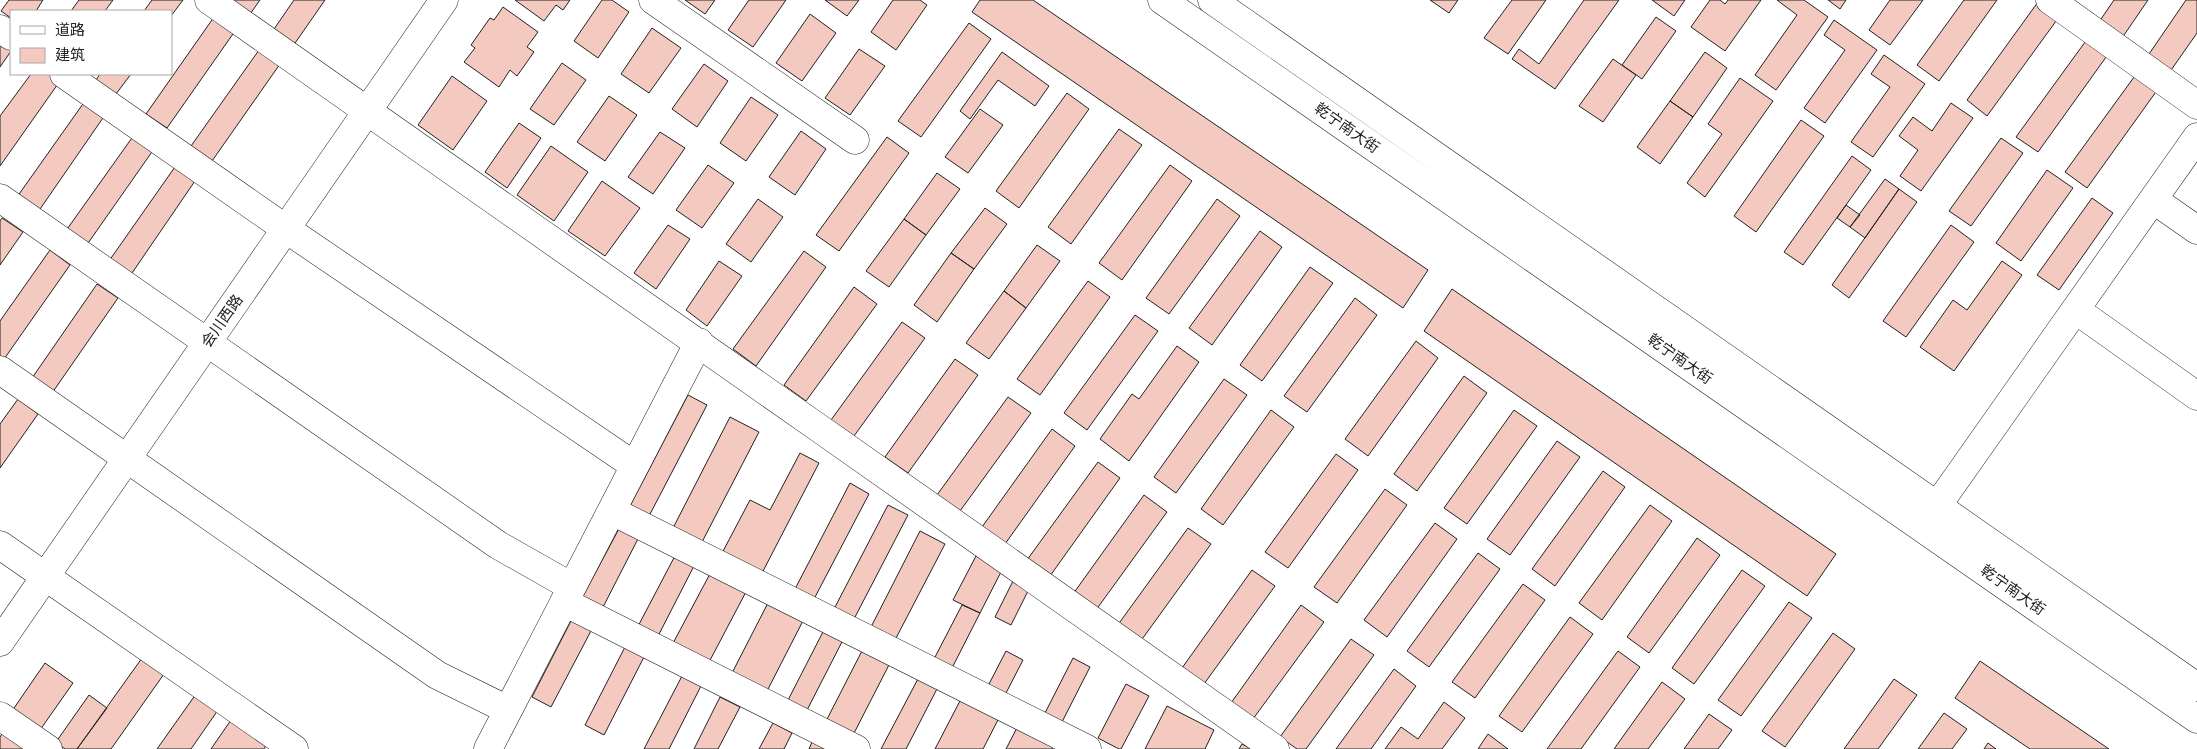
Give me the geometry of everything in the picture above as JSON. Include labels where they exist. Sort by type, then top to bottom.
[{"type":"street","points":[[209,0],[699,342],[1275,749]]},
{"type":"street","name":"会川西路","points":[[0,642],[444,0]]},
{"type":"street","points":[[653,0],[855,140]]},
{"type":"street","name":"乾宁南大街","points":[[1162,0],[2197,719]]},
{"type":"street","name":"乾宁南大街","points":[[1212,0],[2197,687]]},
{"type":"street","points":[[2050,0],[2197,105]]},
{"type":"street","points":[[65,75],[286,229],[635,466]]},
{"type":"street","points":[[1937,506],[2197,138]]},
{"type":"street","points":[[0,198],[568,595],[856,749]]},
{"type":"street","points":[[2154,200],[2197,230]]},
{"type":"street","points":[[2076,310],[2197,396]]},
{"type":"street","points":[[488,749],[699,342]]},
{"type":"street","points":[[0,370],[436,675],[508,710]]},
{"type":"street","points":[[612,511],[1087,749]]},
{"type":"street","points":[[0,545],[294,749]]},
{"type":"street","points":[[0,716],[48,749]]},
{"type":"building","points":[[9,0],[43,0],[37,10],[10,10],[10,17],[1,11]]},
{"type":"building","points":[[79,0],[113,0],[106,10],[72,10]]},
{"type":"building","points":[[152,0],[183,0],[172,15],[172,10],[145,10]]},
{"type":"building","points":[[229,0],[260,0],[248,17]]},
{"type":"building","points":[[294,0],[325,0],[293,46],[272,32]]},
{"type":"building","points":[[515,0],[570,0],[563,10],[556,5],[544,21]]},
{"type":"building","points":[[602,0],[612,0],[629,12],[598,58],[574,41]]},
{"type":"building","points":[[685,0],[715,0],[705,14]]},
{"type":"building","points":[[749,0],[786,0],[753,47],[728,30]]},
{"type":"building","points":[[825,0],[859,0],[847,16]]},
{"type":"building","points":[[893,0],[920,0],[927,5],[896,50],[871,32]]},
{"type":"building","points":[[980,0],[1033,0],[1428,270],[1403,308],[972,12]]},
{"type":"building","points":[[1430,0],[1458,0],[1449,13]]},
{"type":"building","points":[[1512,0],[1546,0],[1508,54],[1484,38]]},
{"type":"building","points":[[1584,0],[1619,0],[1555,89],[1512,59],[1519,49],[1539,64]]},
{"type":"building","points":[[1652,0],[1685,0],[1674,16]]},
{"type":"building","points":[[1710,0],[1720,0],[1725,4],[1728,0],[1761,0],[1725,51],[1691,27]]},
{"type":"building","points":[[1777,0],[1804,0],[1828,17],[1776,90],[1755,75],[1797,15]]},
{"type":"building","points":[[1828,0],[1846,0],[1840,9]]},
{"type":"building","points":[[1890,0],[1923,0],[1890,45],[1869,30]]},
{"type":"building","points":[[1964,0],[1997,0],[1939,81],[1917,65]]},
{"type":"building","points":[[2114,0],[2148,0],[2122,38],[2099,22]]},
{"type":"building","points":[[2186,0],[2197,0],[2197,33],[2169,73],[2147,57]]},
{"type":"building","points":[[2038,2],[2059,17],[1987,116],[1967,100]]},
{"type":"building","points":[[503,7],[538,32],[527,47],[534,52],[517,76],[510,70],[499,87],[464,62],[475,48],[471,45],[490,18],[494,20]]},
{"type":"building","points":[[810,14],[836,33],[802,81],[776,63]]},
{"type":"building","points":[[214,17],[235,31],[167,128],[146,114]]},
{"type":"building","points":[[1656,17],[1676,31],[1642,79],[1622,65]]},
{"type":"building","points":[[1834,20],[1877,50],[1825,123],[1804,108],[1845,50],[1824,35]]},
{"type":"building","points":[[969,23],[991,39],[921,137],[898,121]]},
{"type":"building","points":[[652,28],[681,48],[649,93],[621,74]]},
{"type":"building","points":[[2088,38],[2109,53],[2038,152],[2016,137]]},
{"type":"building","points":[[0,39],[10,46],[10,52],[0,67]]},
{"type":"building","points":[[859,49],[885,66],[850,115],[825,98]]},
{"type":"building","points":[[259,50],[280,64],[212,161],[191,146]]},
{"type":"building","points":[[1002,52],[1049,86],[1035,106],[998,80],[970,119],[960,111]]},
{"type":"building","points":[[1705,52],[1727,68],[1693,117],[1670,101]]},
{"type":"building","points":[[1884,55],[1925,84],[1873,157],[1851,142],[1890,87],[1871,74]]},
{"type":"building","points":[[1613,59],[1636,75],[1603,122],[1579,106]]},
{"type":"building","points":[[562,63],[586,80],[554,125],[530,109]]},
{"type":"building","points":[[704,64],[728,81],[697,127],[672,109]]},
{"type":"building","points":[[2137,73],[2158,89],[2087,188],[2065,172]]},
{"type":"building","points":[[30,75],[51,75],[60,81],[0,166],[0,116]]},
{"type":"building","points":[[99,75],[130,75],[116,94],[96,80]]},
{"type":"building","points":[[452,76],[487,101],[453,150],[418,125]]},
{"type":"building","points":[[1740,78],[1773,101],[1705,197],[1687,183],[1722,134],[1708,124]]},
{"type":"building","points":[[1067,93],[1089,109],[1019,208],[996,191]]},
{"type":"building","points":[[609,96],[637,115],[605,161],[577,142]]},
{"type":"building","points":[[751,97],[778,115],[746,161],[720,143]]},
{"type":"building","points":[[85,101],[105,115],[38,212],[17,197]]},
{"type":"building","points":[[1670,101],[1693,117],[1660,164],[1637,147]]},
{"type":"building","points":[[1951,103],[1973,118],[1921,191],[1900,176],[1918,150],[1899,136],[1913,117],[1932,131]]},
{"type":"building","points":[[980,109],[1003,125],[968,173],[945,157]]},
{"type":"building","points":[[1801,120],[1824,136],[1756,232],[1734,216]]},
{"type":"building","points":[[519,123],[541,138],[507,188],[485,172]]},
{"type":"building","points":[[1119,129],[1142,145],[1071,244],[1048,227]]},
{"type":"building","points":[[801,131],[826,149],[795,195],[769,177]]},
{"type":"building","points":[[660,132],[685,148],[653,194],[628,177]]},
{"type":"building","points":[[134,135],[154,149],[86,246],[65,232]]},
{"type":"building","points":[[887,137],[909,153],[839,251],[816,235]]},
{"type":"building","points":[[2001,138],[2023,153],[1971,226],[1949,211]]},
{"type":"building","points":[[551,146],[588,172],[554,221],[517,195]]},
{"type":"building","points":[[1852,156],[1871,170],[1803,265],[1784,252]]},
{"type":"building","points":[[177,164],[197,178],[130,276],[109,261]]},
{"type":"building","points":[[708,165],[734,183],[702,228],[676,210]]},
{"type":"building","points":[[1170,165],[1192,181],[1122,280],[1099,263]]},
{"type":"building","points":[[2047,170],[2073,188],[2021,261],[1996,243]]},
{"type":"building","points":[[937,173],[960,189],[926,235],[904,219]]},
{"type":"building","points":[[1885,179],[1899,189],[1865,238],[1850,227]]},
{"type":"building","points":[[602,181],[640,208],[605,256],[568,231]]},
{"type":"building","points":[[1899,189],[1917,202],[1849,298],[1832,285]]},
{"type":"building","points":[[2092,198],[2113,213],[2059,290],[2037,275]]},
{"type":"building","points":[[758,199],[783,217],[751,262],[726,244]]},
{"type":"building","points":[[1217,199],[1240,216],[1169,314],[1146,298]]},
{"type":"building","points":[[1846,205],[1860,215],[1850,227],[1837,218]]},
{"type":"building","points":[[985,208],[1007,224],[974,269],[951,253]]},
{"type":"building","points":[[2,218],[23,232],[0,265],[0,221]]},
{"type":"building","points":[[904,219],[926,235],[889,287],[866,271]]},
{"type":"building","points":[[668,225],[690,239],[656,289],[634,273]]},
{"type":"building","points":[[1951,225],[1974,242],[1906,337],[1883,321]]},
{"type":"building","points":[[1260,231],[1282,247],[1212,345],[1189,328]]},
{"type":"building","points":[[1037,245],[1060,261],[1026,308],[1004,291]]},
{"type":"building","points":[[50,250],[70,265],[2,362],[0,360],[0,321]]},
{"type":"building","points":[[804,251],[826,267],[756,366],[733,349]]},
{"type":"building","points":[[951,253],[974,269],[937,322],[914,305]]},
{"type":"building","points":[[719,261],[742,276],[707,326],[686,310]]},
{"type":"building","points":[[2002,261],[2022,275],[1954,371],[1920,347],[1953,300],[1967,310]]},
{"type":"building","points":[[1310,267],[1333,283],[1262,381],[1240,365]]},
{"type":"building","points":[[1088,281],[1110,297],[1040,395],[1017,379]]},
{"type":"building","points":[[97,284],[118,298],[50,396],[30,381]]},
{"type":"building","points":[[854,287],[877,304],[806,401],[784,385]]},
{"type":"building","points":[[1452,289],[1836,554],[1807,596],[1424,331]]},
{"type":"building","points":[[1004,291],[1026,308],[989,359],[966,343]]},
{"type":"building","points":[[1355,298],[1377,315],[1307,412],[1284,396]]},
{"type":"building","points":[[1135,315],[1158,331],[1087,430],[1064,413]]},
{"type":"building","points":[[902,322],[925,338],[854,436],[831,420]]},
{"type":"building","points":[[1416,341],[1438,358],[1368,456],[1345,439]]},
{"type":"building","points":[[1177,346],[1199,362],[1129,461],[1100,439],[1132,394],[1139,399]]},
{"type":"building","points":[[955,359],[978,375],[908,473],[885,457]]},
{"type":"building","points":[[1464,376],[1487,393],[1417,491],[1394,474]]},
{"type":"building","points":[[1224,379],[1247,395],[1176,493],[1154,477]]},
{"type":"building","points":[[688,395],[707,405],[648,518],[629,508]]},
{"type":"building","points":[[1008,397],[1031,413],[960,511],[937,495]]},
{"type":"building","points":[[18,399],[38,414],[0,468],[0,424]]},
{"type":"building","points":[[1271,410],[1294,427],[1223,525],[1201,509]]},
{"type":"building","points":[[1514,410],[1537,426],[1467,524],[1444,508]]},
{"type":"building","points":[[730,417],[759,432],[701,544],[672,530]]},
{"type":"building","points":[[1052,429],[1075,446],[1005,544],[982,527]]},
{"type":"building","points":[[1557,441],[1580,457],[1510,555],[1487,539]]},
{"type":"building","points":[[800,453],[819,463],[761,575],[721,555],[750,500],[770,510]]},
{"type":"building","points":[[1336,454],[1358,470],[1288,568],[1265,552]]},
{"type":"building","points":[[1098,462],[1120,478],[1050,576],[1027,560]]},
{"type":"building","points":[[1603,471],[1625,487],[1555,586],[1532,569]]},
{"type":"building","points":[[850,483],[869,494],[814,599],[795,589]]},
{"type":"building","points":[[1385,489],[1407,505],[1337,603],[1314,587]]},
{"type":"building","points":[[1144,495],[1167,512],[1096,610],[1073,594]]},
{"type":"building","points":[[888,505],[908,515],[854,619],[834,609]]},
{"type":"building","points":[[1650,505],[1672,521],[1602,620],[1579,603]]},
{"type":"building","points":[[622,523],[641,533],[601,611],[581,600]]},
{"type":"building","points":[[1435,523],[1457,539],[1387,637],[1364,620]]},
{"type":"building","points":[[1188,528],[1211,544],[1140,642],[1117,626]]},
{"type":"building","points":[[920,531],[945,544],[895,640],[871,627]]},
{"type":"building","points":[[1697,538],[1720,555],[1649,653],[1627,637]]},
{"type":"building","points":[[677,552],[696,562],[656,640],[636,630]]},
{"type":"building","points":[[1478,553],[1500,569],[1429,667],[1407,651]]},
{"type":"building","points":[[976,556],[1002,570],[980,613],[953,600]]},
{"type":"building","points":[[712,570],[748,588],[707,666],[671,647]]},
{"type":"building","points":[[1252,570],[1275,586],[1204,684],[1182,668]]},
{"type":"building","points":[[1742,570],[1765,586],[1694,684],[1672,668]]},
{"type":"building","points":[[1014,579],[1030,587],[1011,625],[995,617]]},
{"type":"building","points":[[1523,584],[1545,600],[1475,698],[1452,682]]},
{"type":"building","points":[[771,597],[806,615],[766,693],[731,675]]},
{"type":"building","points":[[1789,602],[1812,618],[1741,716],[1718,700]]},
{"type":"building","points":[[962,605],[980,613],[952,668],[934,659]]},
{"type":"building","points":[[1301,605],[1324,622],[1253,719],[1231,703]]},
{"type":"building","points":[[1570,617],[1593,634],[1522,732],[1499,716]]},
{"type":"building","points":[[572,619],[592,629],[551,707],[532,697]]},
{"type":"building","points":[[826,626],[845,636],[805,714],[786,704]]},
{"type":"building","points":[[1833,633],[1855,649],[1785,747],[1762,731]]},
{"type":"building","points":[[1351,639],[1374,655],[1306,749],[1297,749],[1280,737]]},
{"type":"building","points":[[625,647],[644,657],[604,735],[585,725]]},
{"type":"building","points":[[864,647],[891,661],[851,739],[824,725]]},
{"type":"building","points":[[1006,651],[1023,660],[1005,695],[988,686]]},
{"type":"building","points":[[1618,651],[1640,667],[1581,749],[1547,749]]},
{"type":"building","points":[[142,658],[164,674],[111,749],[77,749]]},
{"type":"building","points":[[1073,658],[1090,667],[1062,722],[1045,713]]},
{"type":"building","points":[[1980,661],[2109,749],[2030,749],[1955,698]]},
{"type":"building","points":[[45,663],[73,683],[40,730],[12,711]]},
{"type":"building","points":[[1394,669],[1416,686],[1371,749],[1336,749]]},
{"type":"building","points":[[920,675],[939,685],[906,749],[881,749]]},
{"type":"building","points":[[682,676],[701,686],[669,749],[644,749]]},
{"type":"building","points":[[1894,679],[1917,695],[1878,749],[1844,749]]},
{"type":"building","points":[[1662,682],[1685,699],[1648,749],[1614,749]]},
{"type":"building","points":[[1126,684],[1149,696],[1121,749],[1119,749],[1098,738]]},
{"type":"building","points":[[196,694],[218,710],[191,749],[157,749]]},
{"type":"building","points":[[89,695],[107,708],[77,749],[65,749],[56,742]]},
{"type":"building","points":[[720,697],[740,707],[718,749],[694,749]]},
{"type":"building","points":[[962,697],[1000,716],[983,749],[935,749]]},
{"type":"building","points":[[1444,702],[1465,718],[1442,749],[1385,749],[1401,727],[1418,739]]},
{"type":"building","points":[[1167,706],[1214,730],[1205,749],[1145,749]]},
{"type":"building","points":[[1944,713],[1967,729],[1952,749],[1918,749]]},
{"type":"building","points":[[1709,714],[1732,730],[1718,749],[1684,749]]},
{"type":"building","points":[[231,720],[266,745],[264,749],[211,749]]},
{"type":"building","points":[[773,723],[792,733],[784,749],[759,749]]},
{"type":"building","points":[[1019,724],[1055,743],[1052,749],[1006,749]]},
{"type":"building","points":[[3,732],[27,749],[0,749],[0,737]]},
{"type":"building","points":[[1488,734],[1508,749],[1478,749]]},
{"type":"building","points":[[812,742],[826,749],[809,749]]},
{"type":"building","points":[[1988,743],[1996,749],[1984,749]]},
{"type":"building","points":[[1242,744],[1251,749],[1239,749]]}]
